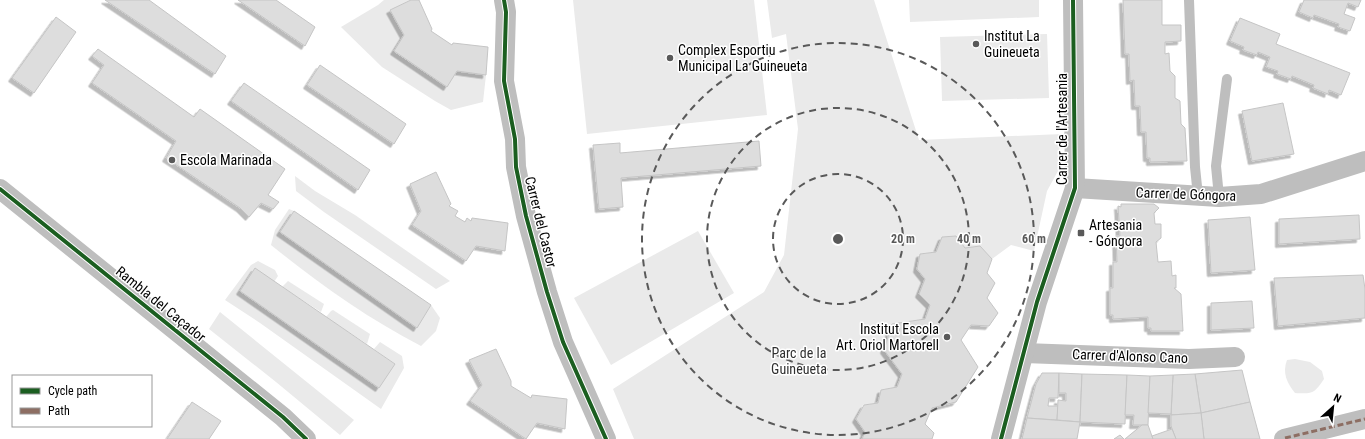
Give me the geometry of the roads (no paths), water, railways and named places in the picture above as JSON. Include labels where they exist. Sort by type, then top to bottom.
[{"type":"street","name":"Carrer del Castor","points":[[504,0],[506,12],[504,81],[515,139],[516,167],[526,216],[547,292],[563,342],[606,439]]},
{"type":"street","name":"Carrer de l'Artesania","points":[[1002,439],[1037,302],[1075,188],[1073,0]]},
{"type":"street","name":"Carrer de Góngora","points":[[1075,188],[1219,197],[1261,194],[1365,161]]},
{"type":"street","name":"Rambla del Caçador","points":[[0,189],[284,417],[306,439]]},
{"type":"street","name":"Carrer d'Alonso Cano","points":[[1024,353],[1189,359],[1235,357]]},
{"type":"street","points":[[1284,439],[1365,419]]},
{"type":"lane","points":[[1189,0],[1195,167],[1198,196]]},
{"type":"lane","points":[[1219,197],[1216,166],[1227,80]]},
{"type":"place","name":"Institut La Guineueta","points":[[976,44]]},
{"type":"place","name":"Complex Esportiu Municipal La Guineueta","points":[[670,58]]},
{"type":"place","name":"Escola Marinada","points":[[172,160]]},
{"type":"place","name":"Artesania - Góngora","points":[[1081,233]]},
{"type":"place","name":"Institut Escola Art. Oriol Martorell","points":[[947,337]]},
{"type":"park label","name":"Parc de la Guineueta","points":[[799,362]]}]
